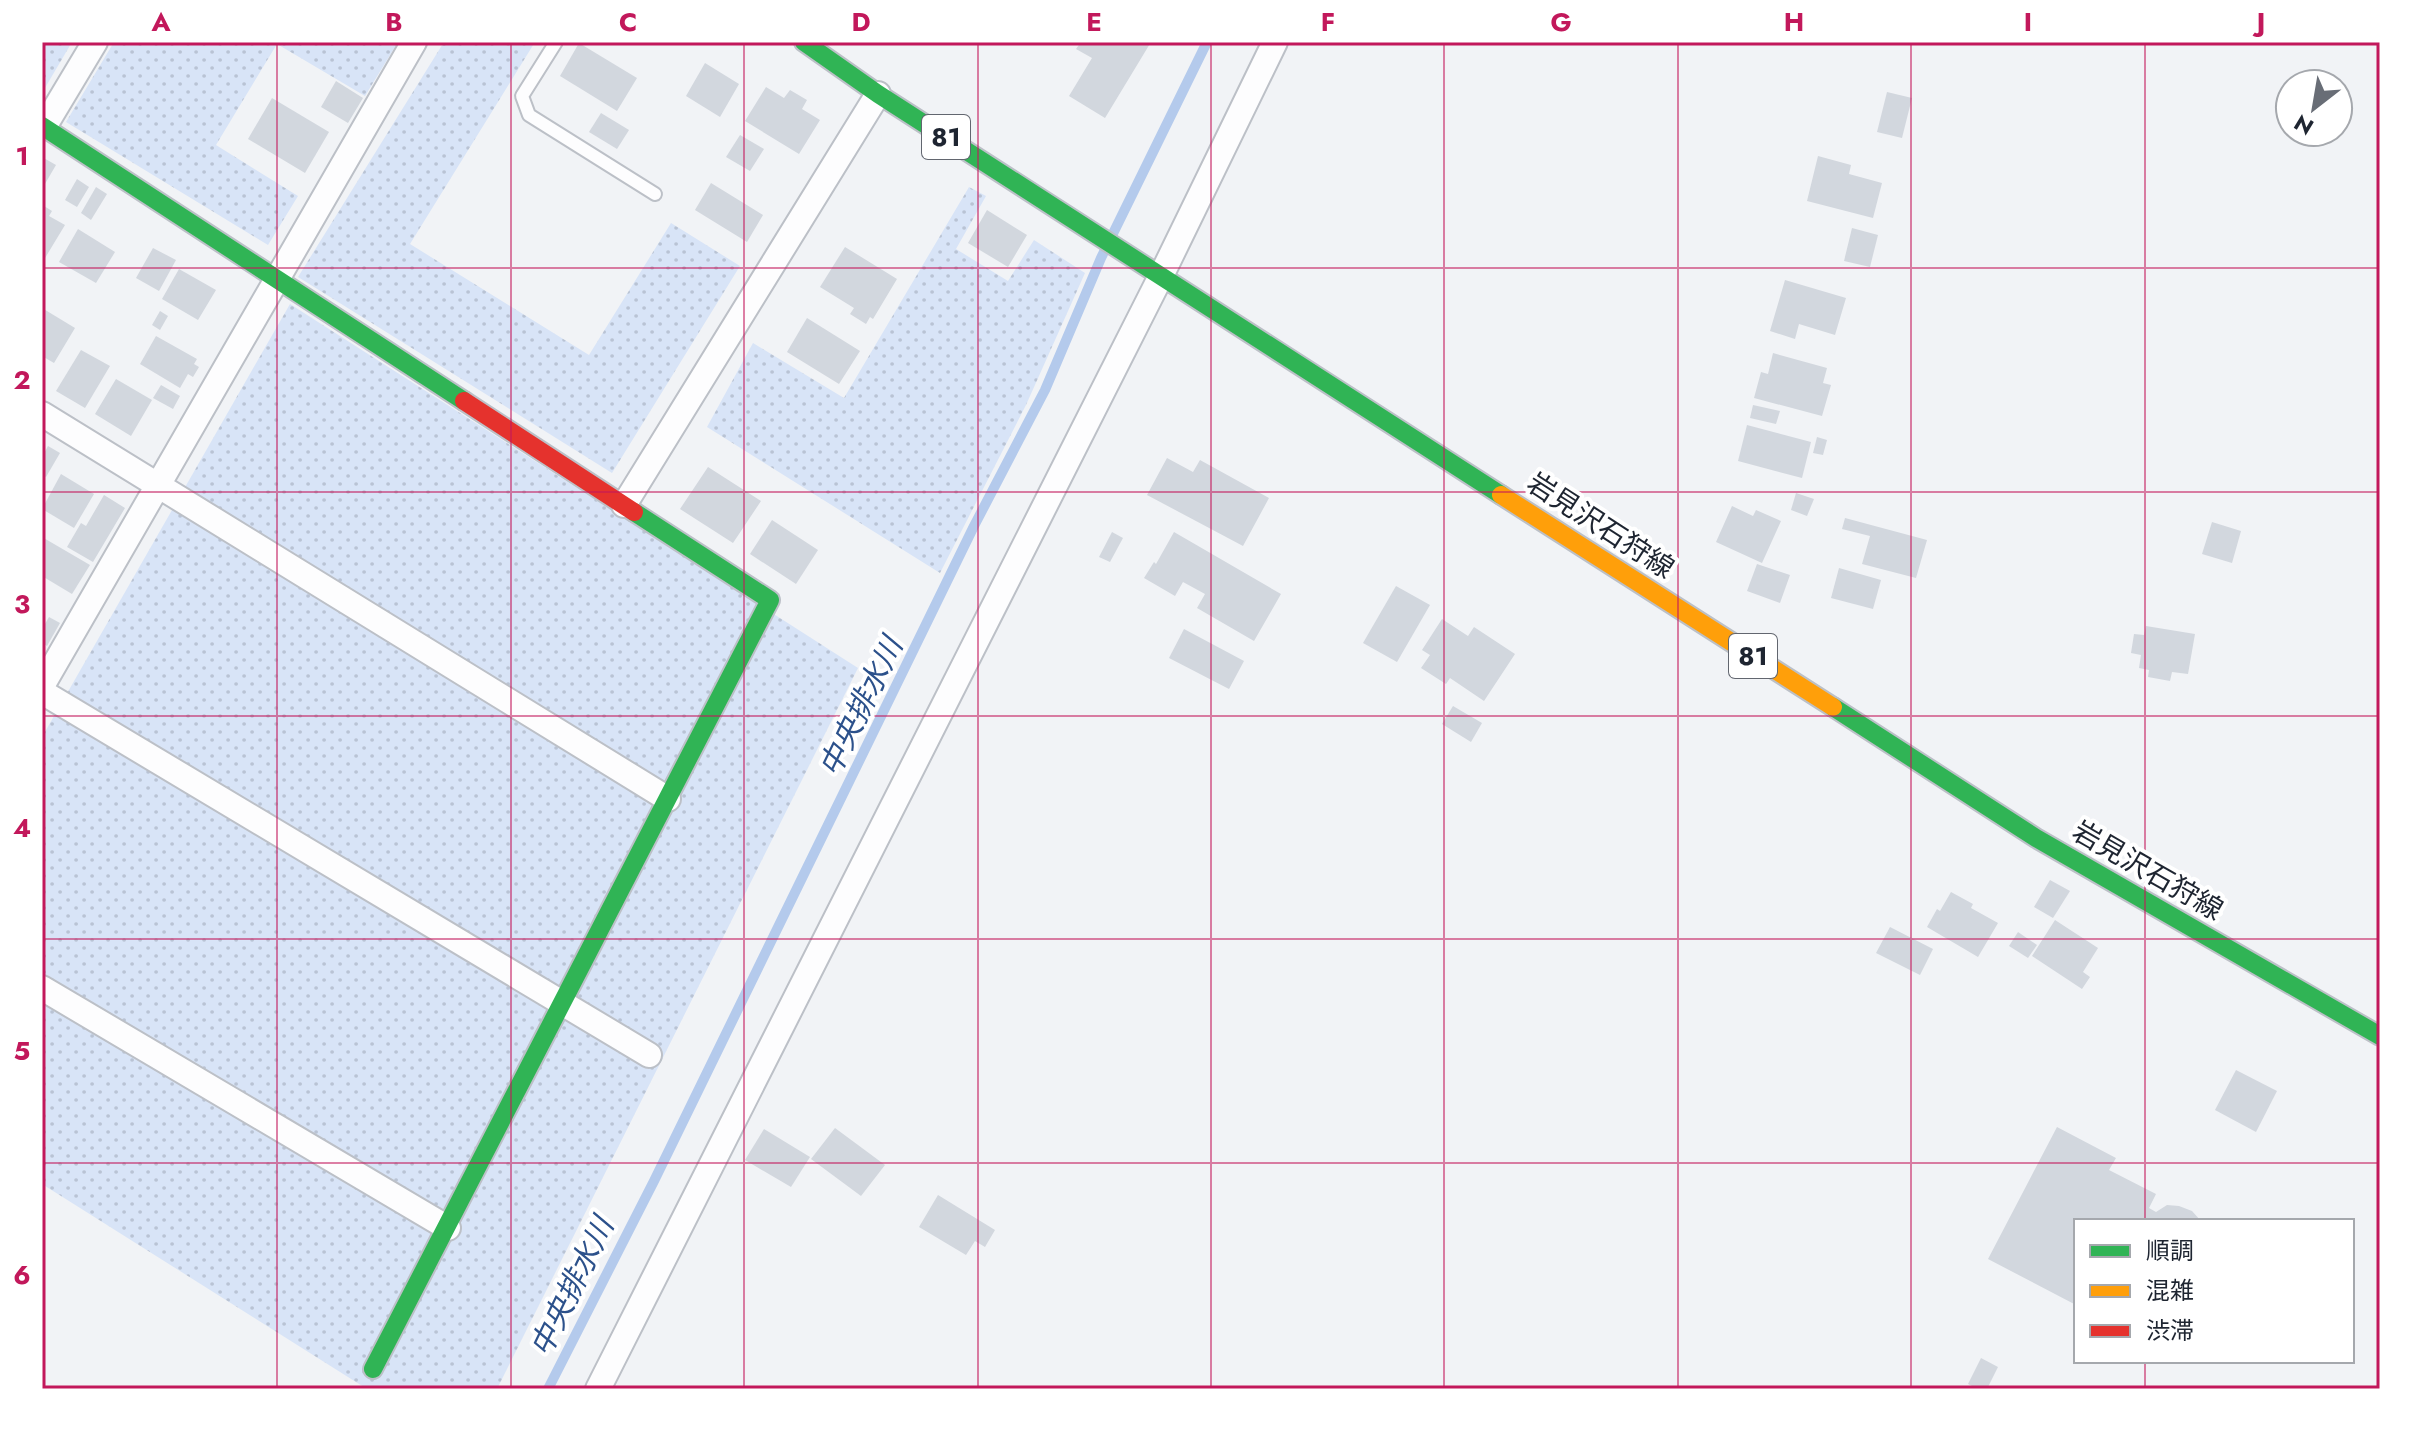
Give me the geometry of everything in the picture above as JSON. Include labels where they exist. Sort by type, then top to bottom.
[{"type":"main road","name":"岩見沢石狩線","points":[[804,42],[878,94],[2036,838],[2380,1036]]},
{"type":"main road","points":[[43,126],[770,600],[373,1369]]},
{"type":"street","points":[[43,126],[95,42]]},
{"type":"street","points":[[414,42],[42,689],[649,1055]]},
{"type":"street","points":[[598,1389],[1161,276],[1275,42]]},
{"type":"street","points":[[624,505],[878,94]]},
{"type":"street","points":[[42,414],[668,799]]},
{"type":"street","points":[[42,988],[448,1228]]},
{"type":"lane","points":[[556,42],[522,96],[529,115],[655,194]]},
{"type":"shaded area","points":[[42,42],[72,42],[42,93]]},
{"type":"shaded area","points":[[114,42],[398,42],[365,96],[277,44],[216,145],[298,196],[268,245],[66,122]]},
{"type":"shaded area","points":[[444,42],[535,42],[410,244],[589,355],[671,223],[740,266],[612,473],[298,277]]},
{"type":"shaded area","points":[[969,187],[986,196],[956,249],[1008,281],[1034,240],[1085,273],[1026,405],[940,573],[707,427],[753,343],[844,398]]},
{"type":"shaded area","points":[[290,304],[858,668],[497,1389],[367,1389],[42,1184],[42,737]]},
{"type":"building","points":[[1081,42],[1151,42],[1105,118],[1069,96],[1092,58],[1076,49]]},
{"type":"building","points":[[579,43],[637,78],[617,111],[560,76]]},
{"type":"building","points":[[705,63],[739,84],[720,117],[686,96]]},
{"type":"building","points":[[336,81],[363,98],[348,123],[321,107]]},
{"type":"building","points":[[766,87],[784,98],[790,90],[807,100],[802,109],[820,120],[799,154],[745,121]]},
{"type":"building","points":[[1887,92],[1912,98],[1902,138],[1877,132]]},
{"type":"building","points":[[272,98],[329,132],[305,173],[248,139]]},
{"type":"building","points":[[601,113],[629,130],[617,149],[589,132]]},
{"type":"building","points":[[740,135],[764,149],[750,171],[726,157]]},
{"type":"building","points":[[1818,156],[1851,165],[1849,174],[1882,183],[1873,218],[1807,201]]},
{"type":"building","points":[[42,157],[56,165],[42,189]]},
{"type":"building","points":[[77,179],[89,187],[77,207],[65,200]]},
{"type":"building","points":[[711,183],[763,215],[747,242],[695,210]]},
{"type":"building","points":[[96,187],[107,194],[91,220],[81,213]]},
{"type":"building","points":[[44,206],[52,211],[49,216],[65,225],[42,263]]},
{"type":"building","points":[[987,210],[1027,235],[1008,267],[968,243]]},
{"type":"building","points":[[1852,228],[1878,235],[1870,267],[1844,261]]},
{"type":"building","points":[[78,229],[115,252],[96,283],[59,262]]},
{"type":"building","points":[[845,247],[897,279],[873,319],[870,317],[866,324],[850,314],[854,308],[820,287]]},
{"type":"building","points":[[153,248],[176,260],[159,291],[136,278]]},
{"type":"building","points":[[179,269],[216,290],[198,320],[162,299]]},
{"type":"building","points":[[1785,280],[1846,298],[1835,335],[1799,324],[1795,339],[1770,331]]},
{"type":"building","points":[[42,308],[75,328],[54,363],[42,356]]},
{"type":"building","points":[[160,311],[168,316],[160,330],[152,325]]},
{"type":"building","points":[[807,318],[860,351],[839,384],[787,352]]},
{"type":"building","points":[[156,336],[197,359],[194,364],[199,367],[193,377],[188,374],[180,388],[140,364]]},
{"type":"building","points":[[81,350],[110,366],[85,408],[56,391]]},
{"type":"building","points":[[1773,353],[1827,368],[1823,383],[1831,385],[1822,416],[1754,398],[1761,372],[1768,374]]},
{"type":"building","points":[[116,379],[152,400],[131,436],[95,414]]},
{"type":"building","points":[[161,385],[180,396],[173,409],[153,398]]},
{"type":"building","points":[[1753,405],[1780,411],[1776,424],[1750,418]]},
{"type":"building","points":[[1747,425],[1811,442],[1802,478],[1738,461]]},
{"type":"building","points":[[1817,437],[1827,440],[1823,455],[1813,453]]},
{"type":"building","points":[[48,446],[60,453],[46,477],[42,475],[42,457]]},
{"type":"building","points":[[1167,458],[1193,472],[1200,460],[1269,498],[1243,546],[1147,495]]},
{"type":"building","points":[[708,467],[761,501],[733,543],[680,509]]},
{"type":"building","points":[[61,474],[94,494],[74,528],[42,509]]},
{"type":"building","points":[[1796,493],[1814,499],[1807,516],[1791,510]]},
{"type":"building","points":[[104,495],[125,508],[93,562],[67,547],[81,523],[86,526]]},
{"type":"building","points":[[1732,506],[1753,516],[1756,510],[1781,521],[1762,563],[1716,542]]},
{"type":"building","points":[[1845,518],[1927,540],[1916,578],[1862,564],[1870,536],[1842,529]]},
{"type":"building","points":[[772,520],[818,550],[796,584],[750,554]]},
{"type":"building","points":[[2212,522],[2241,531],[2232,563],[2202,554]]},
{"type":"building","points":[[1112,532],[1123,538],[1110,562],[1099,557]]},
{"type":"building","points":[[1174,532],[1281,594],[1254,641],[1197,608],[1205,594],[1183,582],[1175,596],[1144,578],[1154,562],[1156,564]]},
{"type":"building","points":[[42,537],[90,565],[72,594],[42,576]]},
{"type":"building","points":[[1757,564],[1790,575],[1780,603],[1747,591]]},
{"type":"building","points":[[1839,568],[1881,580],[1873,609],[1831,598]]},
{"type":"building","points":[[1396,586],[1430,605],[1397,662],[1363,643]]},
{"type":"building","points":[[49,617],[60,623],[47,646],[42,643],[42,629]]},
{"type":"building","points":[[1442,619],[1468,636],[1474,627],[1515,654],[1484,701],[1450,678],[1446,684],[1421,668],[1430,655],[1422,650]]},
{"type":"building","points":[[2146,626],[2195,634],[2188,674],[2172,672],[2170,681],[2148,677],[2149,670],[2139,668],[2141,655],[2131,653],[2134,634],[2144,635]]},
{"type":"building","points":[[1184,629],[1244,661],[1229,689],[1169,658]]},
{"type":"building","points":[[1453,706],[1482,723],[1471,742],[1442,724]]},
{"type":"building","points":[[2050,880],[2070,891],[2053,918],[2034,907]]},
{"type":"building","points":[[1951,892],[1998,923],[1978,957],[1927,927]]},
{"type":"building","points":[[2055,920],[2098,948],[2083,972],[2090,977],[2082,989],[2032,956]]},
{"type":"building","points":[[1890,927],[1933,949],[1920,975],[1876,953]]},
{"type":"building","points":[[2018,932],[2037,945],[2028,958],[2009,946]]},
{"type":"building","points":[[2236,1070],[2277,1091],[2256,1132],[2215,1110]]},
{"type":"building","points":[[2057,1127],[2116,1158],[2109,1170],[2156,1194],[2149,1208],[2156,1212],[2167,1205],[2179,1206],[2192,1211],[2199,1219],[2074,1219],[2074,1304],[1988,1259]]},
{"type":"building","points":[[835,1128],[885,1165],[861,1196],[811,1159]]},
{"type":"building","points":[[764,1129],[810,1157],[791,1187],[745,1160]]},
{"type":"building","points":[[938,1195],[995,1230],[985,1247],[975,1241],[966,1255],[919,1227]]},
{"type":"building","points":[[1981,1358],[1998,1367],[1987,1389],[1968,1384]]},
{"type":"waterway","name":"中央排水川","points":[[548,1389],[654,1181],[974,526],[1045,390],[1101,258],[1207,42]]},
{"type":"traffic: fast","points":[[804,42],[878,94],[1501,495]]},
{"type":"traffic: fast","points":[[42,126],[464,401]]},
{"type":"traffic: fast","points":[[373,1369],[770,600],[634,512]]},
{"type":"traffic: fast","points":[[1833,707],[2036,838],[2380,1036]]},
{"type":"traffic: slow","points":[[1501,495],[1833,707]]},
{"type":"traffic: jam","points":[[464,401],[634,512]]}]
